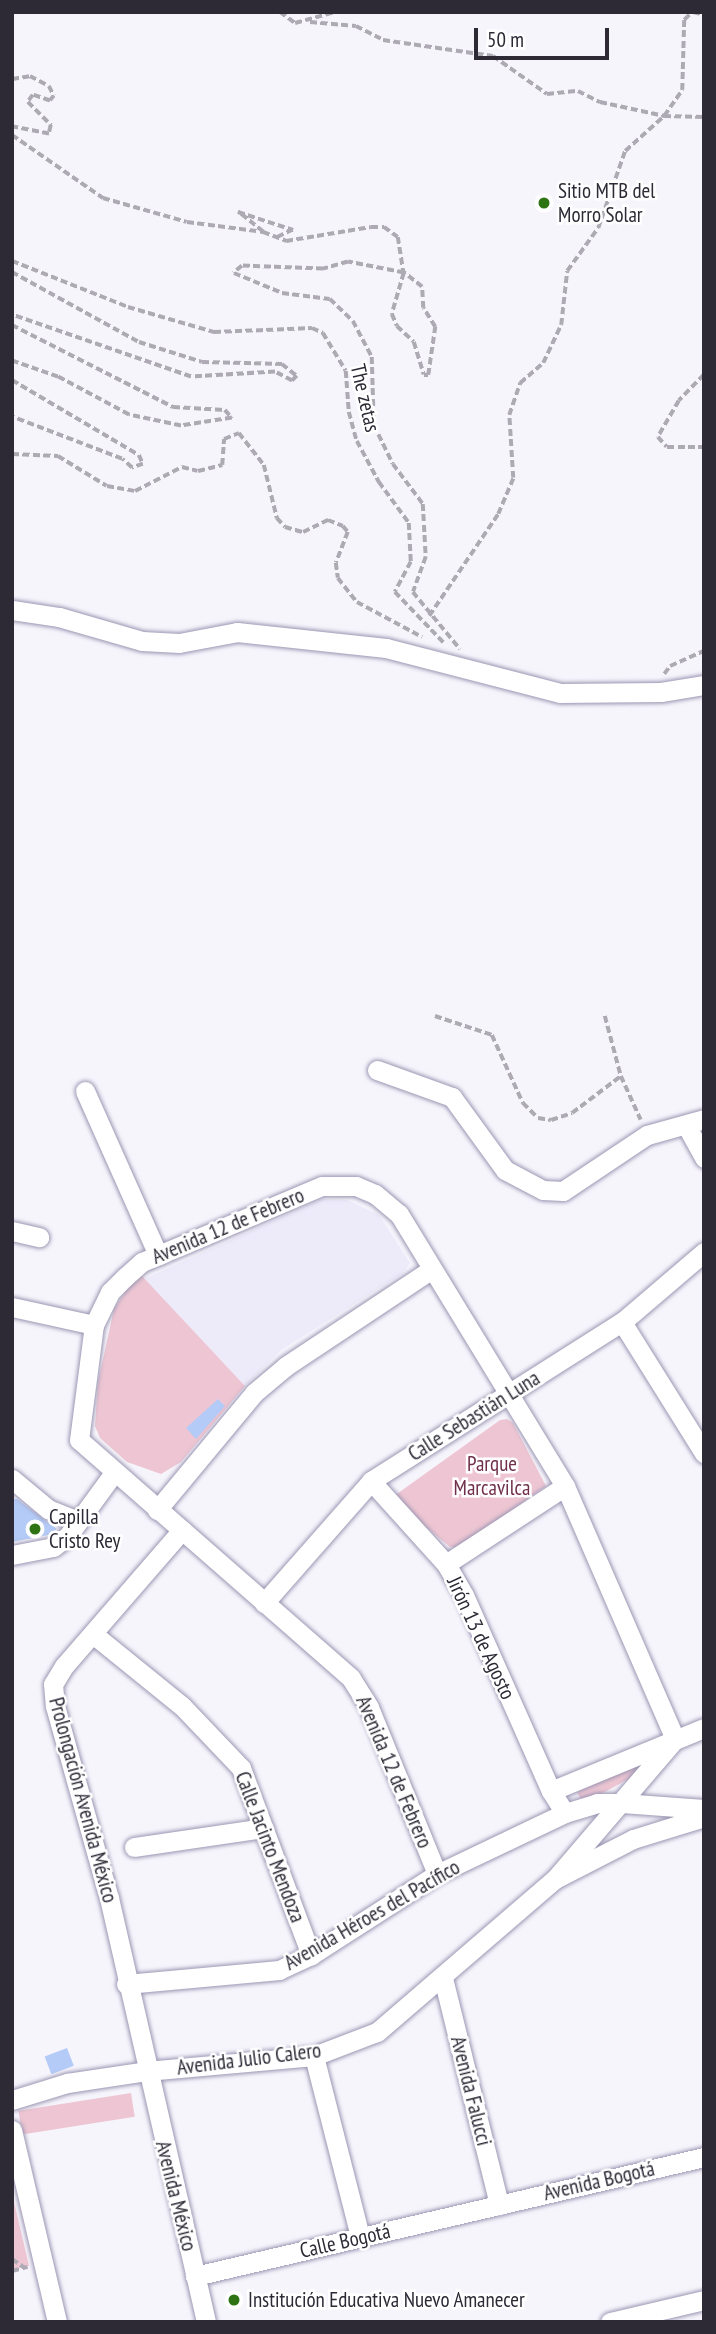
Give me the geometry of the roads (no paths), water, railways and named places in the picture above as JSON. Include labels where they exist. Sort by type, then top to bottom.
[{"type":"street","points":[[12,610],[59,617],[142,641],[179,643],[237,632],[386,648],[468,666],[527,688],[560,693],[651,692],[704,685]]},
{"type":"street","points":[[377,1070],[452,1097],[505,1170],[543,1190],[563,1191],[581,1183],[647,1135],[695,1122],[704,1158]]},
{"type":"street","points":[[85,1091],[158,1255]]},
{"type":"street","name":"Avenida 12 de Febrero","points":[[438,1874],[369,1707],[351,1678],[182,1530],[113,1474],[79,1440],[94,1325],[110,1292],[124,1278],[158,1255],[323,1186],[340,1184],[375,1194],[399,1214],[565,1486],[675,1739]]},
{"type":"street","points":[[12,1231],[39,1237]]},
{"type":"street","name":"Calle Sebastián Luna","points":[[264,1603],[371,1480],[622,1322],[704,1251]]},
{"type":"street","points":[[157,1510],[265,1384],[432,1269]]},
{"type":"street","points":[[12,1307],[94,1325]]},
{"type":"street","points":[[622,1322],[701,1440]]},
{"type":"street","points":[[12,1555],[53,1547],[113,1474]]},
{"type":"street","points":[[12,1479],[48,1509],[77,1521]]},
{"type":"street","name":"Jirón 13 de Agosto","points":[[371,1480],[446,1564],[464,1595],[551,1791],[565,1813]]},
{"type":"street","points":[[446,1564],[565,1486]]},
{"type":"street","name":"Prolongación Avenida México","points":[[146,2071],[109,1898],[55,1706],[53,1684],[182,1530]]},
{"type":"street","name":"Calle Jacinto Mendoza","points":[[93,1634],[182,1706],[240,1768],[311,1955]]},
{"type":"street","points":[[551,1791],[704,1728]]},
{"type":"street","name":"Avenida Julio Calero","points":[[12,2100],[67,2083],[146,2071],[314,2056],[377,2032],[555,1879],[675,1739]]},
{"type":"street","name":"Avenida Héroes del Pacífico","points":[[126,1984],[279,1970],[311,1955],[438,1874],[565,1813],[597,1803],[622,1802],[704,1809]]},
{"type":"street","name":"Avenida Julio Calero","points":[[555,1879],[633,1839],[704,1817]]},
{"type":"street","points":[[134,1847],[264,1828]]},
{"type":"street","name":"Avenida Falucci","points":[[443,1978],[497,2205]]},
{"type":"street","points":[[314,2056],[360,2237]]},
{"type":"street","name":"Avenida México","points":[[146,2071],[206,2322]]},
{"type":"street","points":[[12,2130],[57,2322]]},
{"type":"street","name":"Avenida Bogotá","points":[[497,2205],[704,2157]]},
{"type":"street","name":"Calle Bogotá","points":[[195,2276],[497,2205]]},
{"type":"street","points":[[610,2322],[704,2300]]},
{"type":"place","name":"Sitio MTB del Morro Solar","points":[[544,203]]},
{"type":"place","name":"Capilla Cristo Rey","points":[[35,1529]]},
{"type":"place","name":"Institución Educativa Nuevo Amanecer","points":[[234,2300]]},
{"type":"park label","name":"Parque Marcavilca","points":[[492,1476]]}]
